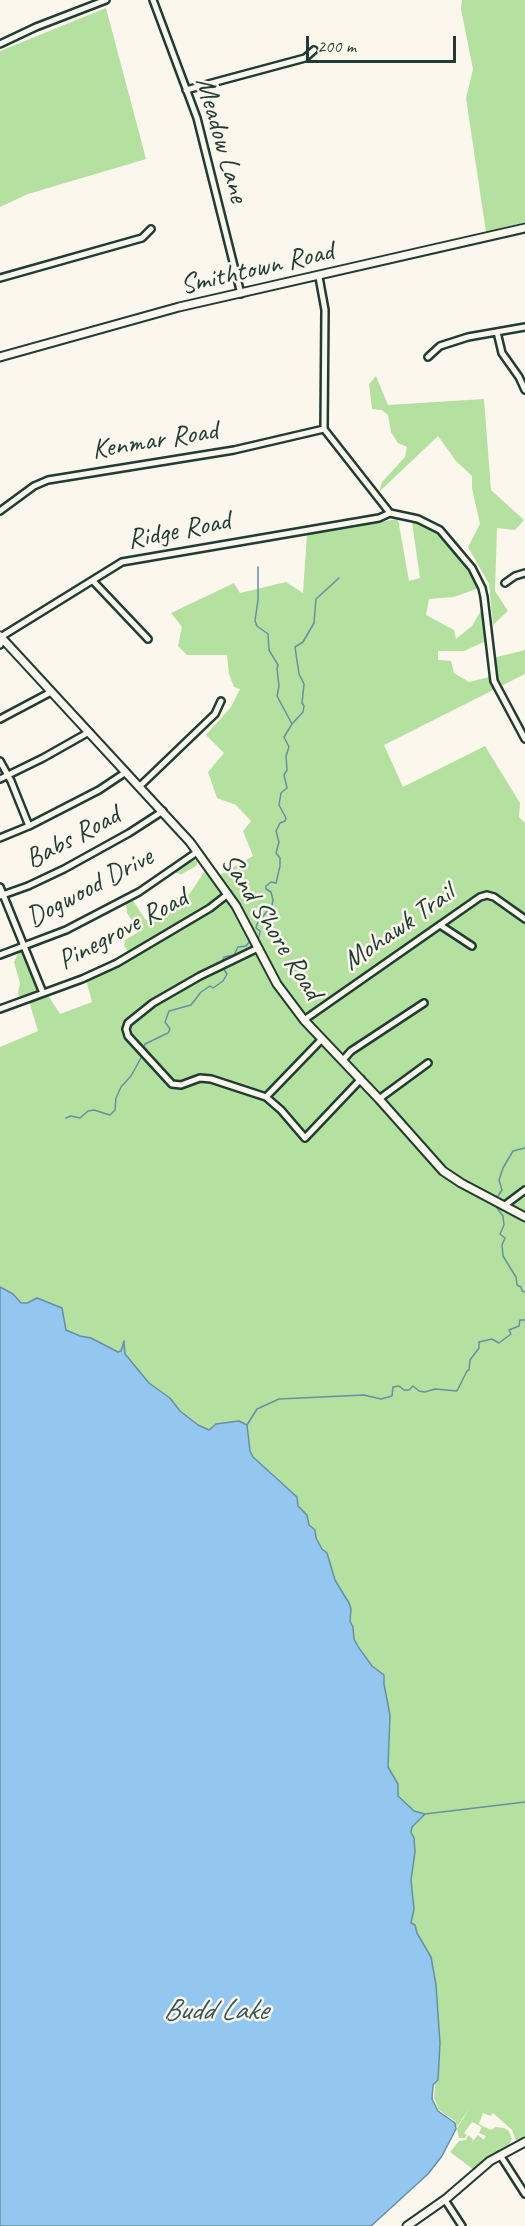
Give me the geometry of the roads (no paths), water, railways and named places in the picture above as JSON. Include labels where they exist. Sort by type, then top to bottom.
[{"type":"street","points":[[0,44],[36,27],[106,0]]},
{"type":"street","name":"Meadow Lane","points":[[153,0],[200,129],[241,294]]},
{"type":"street","points":[[186,90],[305,58],[314,50]]},
{"type":"street","name":"Smithtown Road","points":[[0,357],[112,325],[525,228]]},
{"type":"street","points":[[0,278],[142,238],[151,229]]},
{"type":"street","points":[[319,277],[325,310],[324,429],[390,513],[418,519],[440,530],[472,568],[484,597],[494,681],[525,739]]},
{"type":"street","points":[[428,357],[440,346],[525,327]]},
{"type":"street","points":[[496,332],[502,353],[525,390]]},
{"type":"street","name":"Kenmar Road","points":[[0,511],[34,486],[48,480],[234,450],[324,429]]},
{"type":"street","name":"Ridge Road","points":[[1,640],[126,561],[379,518],[390,513]]},
{"type":"street","points":[[505,583],[525,573]]},
{"type":"street","points":[[93,581],[148,639]]},
{"type":"street","name":"Sand Shore Road","points":[[1,640],[140,786],[197,852],[228,894],[245,921],[277,984],[304,1020],[361,1079],[443,1171],[463,1185],[525,1216]]},
{"type":"street","points":[[0,720],[51,692]]},
{"type":"street","points":[[140,786],[216,714],[221,701]]},
{"type":"street","points":[[0,779],[89,732]]},
{"type":"street","points":[[0,761],[9,775],[28,826]]},
{"type":"street","points":[[0,838],[99,790],[126,772]]},
{"type":"street","name":"Babs Road","points":[[2,896],[64,869],[163,811]]},
{"type":"street","name":"Dogwood Drive","points":[[0,955],[66,930],[139,892],[197,852]]},
{"type":"street","points":[[0,887],[43,993]]},
{"type":"street","name":"Pinegrove Road","points":[[0,1009],[82,979],[117,963],[210,908],[228,894]]},
{"type":"street","name":"Mohawk Trail","points":[[304,1020],[480,897],[489,895],[525,919]]},
{"type":"street","points":[[441,925],[472,946]]},
{"type":"street","points":[[258,948],[153,1003],[128,1023],[126,1029],[128,1036],[168,1082],[181,1085],[200,1078],[211,1079],[266,1097],[281,1110],[305,1138],[361,1079]]},
{"type":"street","points":[[343,1060],[351,1052],[424,1003]]},
{"type":"street","points":[[266,1097],[322,1039]]},
{"type":"street","points":[[379,1099],[428,1063]]},
{"type":"street","points":[[505,1205],[525,1190]]},
{"type":"street","points":[[407,2226],[445,2200],[485,2165],[525,2142]]},
{"type":"street","points":[[500,2155],[525,2194]]},
{"type":"street","points":[[445,2200],[462,2226]]},
{"type":"water","name":"Budd Lake","points":[[0,1287],[13,1294],[21,1303],[37,1298],[62,1308],[66,1330],[91,1338],[118,1352],[121,1351],[124,1341],[125,1354],[149,1383],[170,1398],[180,1411],[198,1425],[209,1430],[216,1424],[239,1421],[247,1425],[250,1451],[253,1457],[297,1497],[298,1506],[307,1515],[309,1525],[315,1530],[316,1538],[327,1553],[335,1580],[349,1603],[354,1639],[372,1666],[384,1675],[390,1715],[388,1767],[398,1784],[398,1796],[414,1811],[425,1814],[412,1827],[411,1832],[415,1852],[411,1880],[414,1909],[411,1923],[415,1925],[431,1957],[436,1985],[440,2043],[438,2080],[433,2085],[432,2099],[438,2111],[455,2123],[456,2129],[442,2156],[428,2174],[371,2226],[0,2226]]},
{"type":"waterway","points":[[258,567],[258,600],[255,621],[257,626],[268,634],[269,650],[278,665],[277,696],[292,724],[284,737],[289,747],[286,756],[287,770],[284,775],[287,788],[281,793],[279,805],[286,818],[276,831],[279,842],[276,853],[280,858],[280,866],[276,883],[271,882],[266,886],[273,900],[272,905],[257,924],[256,928],[260,931],[259,937]]},
{"type":"waterway","points":[[292,724],[303,712],[304,706],[302,703],[304,684],[299,674],[295,647],[303,642],[314,623],[316,599],[339,578]]},
{"type":"waterway","points":[[222,962],[224,957],[234,955],[238,947],[246,946],[250,941]]},
{"type":"waterway","points":[[147,1050],[144,1047],[145,1044],[168,1033],[170,1029],[165,1022],[169,1011],[191,1005],[201,992],[223,981],[227,974],[223,968]]},
{"type":"waterway","points":[[66,1118],[71,1116],[80,1118],[88,1111],[94,1110],[110,1115],[115,1110],[116,1098],[121,1087],[131,1076],[142,1056]]},
{"type":"waterway","points":[[498,1196],[502,1190],[499,1180],[503,1168],[513,1151],[525,1148]]},
{"type":"waterway","points":[[497,1208],[503,1216],[504,1225],[500,1234],[505,1238],[502,1245],[503,1256],[516,1277],[517,1285],[525,1292]]},
{"type":"waterway","points":[[247,1425],[257,1409],[279,1399],[364,1395],[381,1399],[392,1396],[393,1387],[399,1386],[404,1390],[409,1390],[413,1386],[425,1392],[435,1389],[457,1391],[469,1370],[470,1360],[479,1348],[479,1342],[492,1339],[499,1343],[511,1334],[509,1330],[519,1326],[520,1320],[525,1320]]},
{"type":"waterway","points":[[425,1814],[525,1802]]}]
